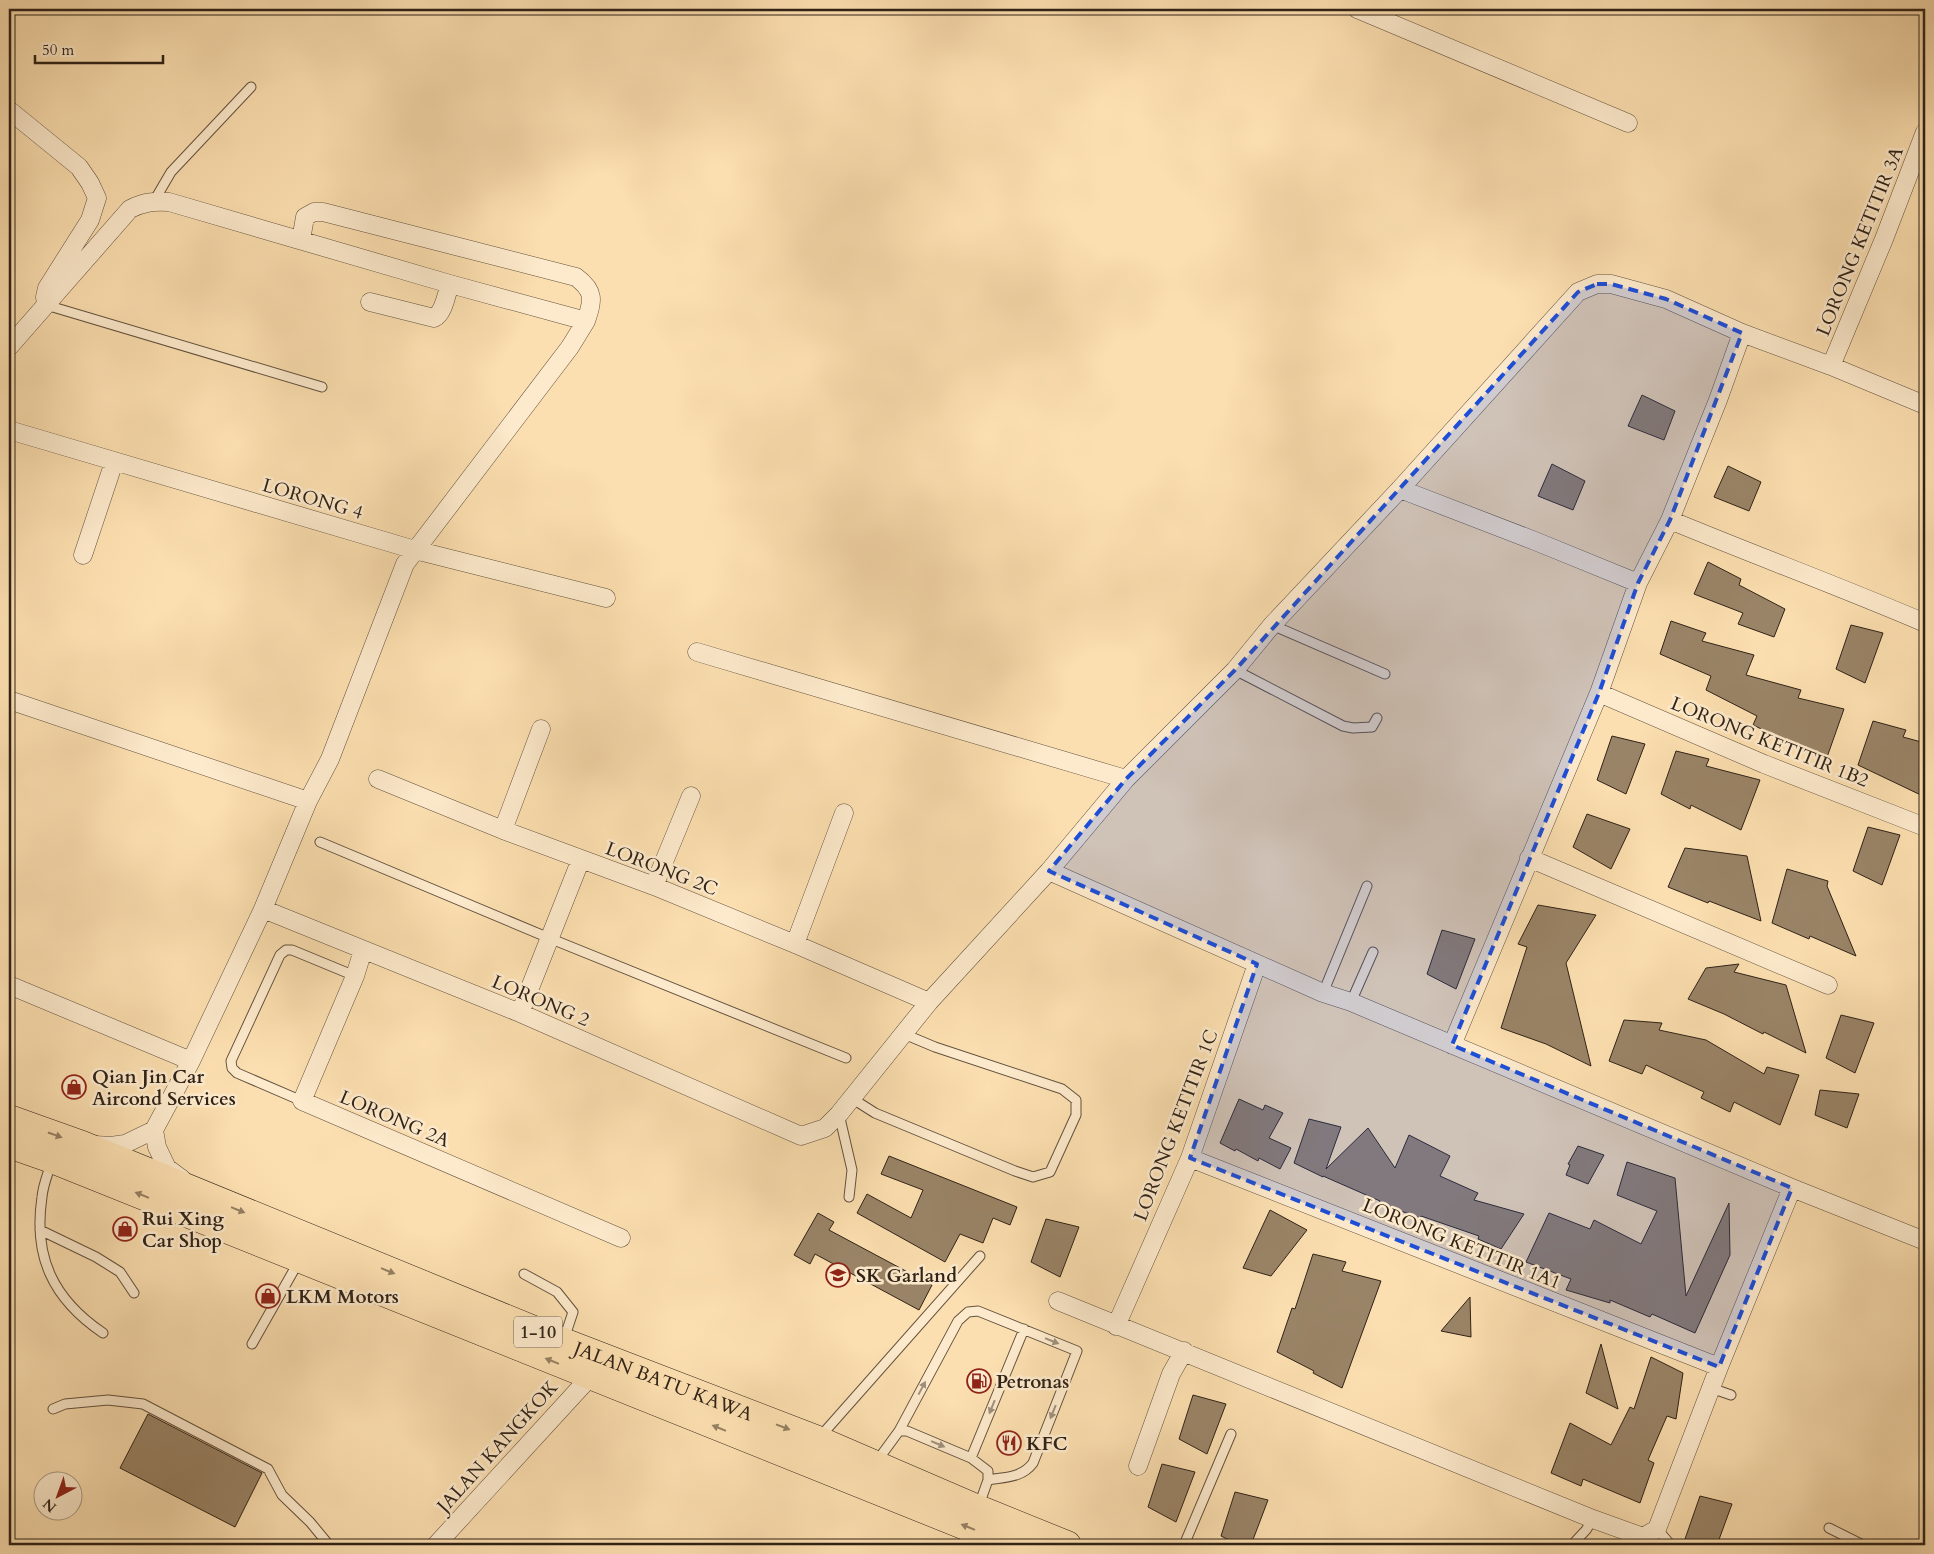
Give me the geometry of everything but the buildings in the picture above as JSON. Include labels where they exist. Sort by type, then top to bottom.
[{"type":"highway","name":"JALAN BATU KAWA","points":[[9,1119],[82,1145],[563,1342],[818,1440],[1067,1545]]},
{"type":"highway","name":"JALAN BATU KAWA","points":[[9,1144],[300,1258],[1013,1545]]},
{"type":"street","points":[[1366,10],[1628,123]]},
{"type":"street","points":[[9,110],[79,167],[98,198],[90,220],[47,288],[46,305]]},
{"type":"street","name":"LORONG KETITIR 3A","points":[[1831,366],[1884,239],[1925,132]]},
{"type":"street","points":[[9,347],[130,209],[143,202],[154,201],[169,202],[450,284],[586,321]]},
{"type":"street","points":[[82,1145],[111,1146],[125,1144],[154,1130],[192,1061],[263,909],[308,801],[330,759],[405,564],[570,347],[586,321],[591,293],[576,277],[323,212],[314,212],[305,217],[301,240]]},
{"type":"street","points":[[370,302],[434,318],[439,316],[450,284]]},
{"type":"street","points":[[839,1114],[853,1099],[929,1002],[1049,871],[1126,779],[1234,670],[1272,625],[1400,490],[1578,292],[1597,284],[1612,284],[1666,298],[1742,333],[1831,366],[1925,405]]},
{"type":"street","points":[[1452,1045],[1599,693],[1638,583],[1670,520],[1718,400],[1742,333]]},
{"type":"street","name":"LORONG 4","points":[[9,430],[415,550],[606,598]]},
{"type":"street","points":[[83,555],[114,462]]},
{"type":"street","points":[[1400,490],[1535,541],[1638,583]]},
{"type":"street","points":[[1670,520],[1925,624]]},
{"type":"street","points":[[697,652],[1126,779]]},
{"type":"street","name":"LORONG KETITIR 1B2","points":[[1599,693],[1764,764],[1925,827]]},
{"type":"street","points":[[9,700],[308,801]]},
{"type":"street","points":[[503,830],[541,729]]},
{"type":"street","name":"LORONG 2C","points":[[378,779],[503,830],[654,886],[929,1002]]},
{"type":"street","points":[[654,886],[691,796]]},
{"type":"street","points":[[795,944],[844,813]]},
{"type":"street","points":[[1529,858],[1828,985]]},
{"type":"street","points":[[520,1013],[581,859]]},
{"type":"street","points":[[1049,871],[1323,993],[1350,1002],[1792,1188],[1925,1240]]},
{"type":"street","name":"LORONG 2","points":[[263,909],[520,1013],[800,1136],[826,1128],[839,1114]]},
{"type":"street","points":[[302,1101],[363,950]]},
{"type":"street","name":"LORONG KETITIR 1C","points":[[1116,1326],[1190,1158],[1258,964]]},
{"type":"street","points":[[9,985],[192,1061]]},
{"type":"street","name":"LORONG 2A","points":[[302,1101],[621,1238]]},
{"type":"street","points":[[154,1130],[157,1147],[167,1168],[207,1197]]},
{"type":"street","name":"LORONG KETITIR 1A1","points":[[1190,1158],[1719,1367]]},
{"type":"street","points":[[1058,1301],[1593,1519],[1643,1537],[1657,1529],[1719,1367],[1792,1188]]},
{"type":"street","points":[[1138,1466],[1171,1374],[1184,1351]]},
{"type":"street","name":"JALAN KANGKOK","points":[[436,1545],[591,1376]]},
{"type":"lane","points":[[154,201],[171,172],[250,87]]},
{"type":"lane","points":[[46,305],[322,387]]},
{"type":"lane","points":[[1272,625],[1385,674]]},
{"type":"lane","points":[[1234,670],[1343,726],[1353,728],[1372,727],[1377,718]]},
{"type":"lane","points":[[320,842],[549,938],[846,1058]]},
{"type":"lane","points":[[1323,993],[1367,886]]},
{"type":"lane","points":[[302,1101],[237,1073],[232,1068],[231,1061],[280,955],[286,950],[292,950],[354,976]]},
{"type":"lane","points":[[1350,1002],[1373,952]]},
{"type":"lane","points":[[853,1099],[875,1113],[1015,1171],[1033,1177],[1050,1172],[1076,1115],[1076,1100],[1062,1089],[935,1047],[904,1034]]},
{"type":"lane","points":[[839,1114],[852,1170],[849,1197]]},
{"type":"lane","points":[[52,1160],[42,1196],[40,1230],[45,1265],[61,1295],[83,1319],[103,1333]]},
{"type":"lane","points":[[40,1230],[96,1256],[120,1272],[134,1293]]},
{"type":"lane","points":[[818,1440],[980,1256]]},
{"type":"lane","points":[[252,1344],[300,1258]]},
{"type":"lane","points":[[524,1274],[557,1292],[573,1312],[563,1342]]},
{"type":"lane","points":[[874,1465],[899,1431],[958,1321],[968,1312],[978,1311],[1077,1351],[1033,1463],[1018,1476],[988,1480]]},
{"type":"lane","points":[[972,1458],[1024,1329]]},
{"type":"lane","points":[[1712,1388],[1731,1395]]},
{"type":"lane","points":[[53,1409],[65,1404],[108,1400],[143,1404],[268,1469],[282,1495],[310,1522],[329,1545]]},
{"type":"lane","points":[[899,1431],[907,1431],[972,1458],[988,1471],[988,1480],[978,1509]]},
{"type":"lane","points":[[1184,1545],[1231,1434]]},
{"type":"lane","points":[[1572,1545],[1593,1519]]},
{"type":"lane","points":[[1829,1528],[1863,1545]]},
{"type":"lane","points":[[1657,1529],[1671,1545]]},
{"type":"highlighted area","points":[[1597,284],[1611,284],[1666,299],[1742,333],[1670,520],[1638,583],[1599,693],[1452,1045],[1792,1188],[1719,1367],[1190,1158],[1257,964],[1049,871],[1126,779],[1235,670],[1578,292]]},
{"type":"place","name":"Qian Jin Car Aircond Services","points":[[74,1087]]},
{"type":"place","name":"Rui Xing Car Shop","points":[[125,1229]]},
{"type":"place","name":"SK Garland","points":[[838,1275]]},
{"type":"place","name":"LKM Motors","points":[[268,1296]]},
{"type":"place","name":"Petronas","points":[[979,1381]]},
{"type":"place","name":"KFC","points":[[1009,1443]]}]
